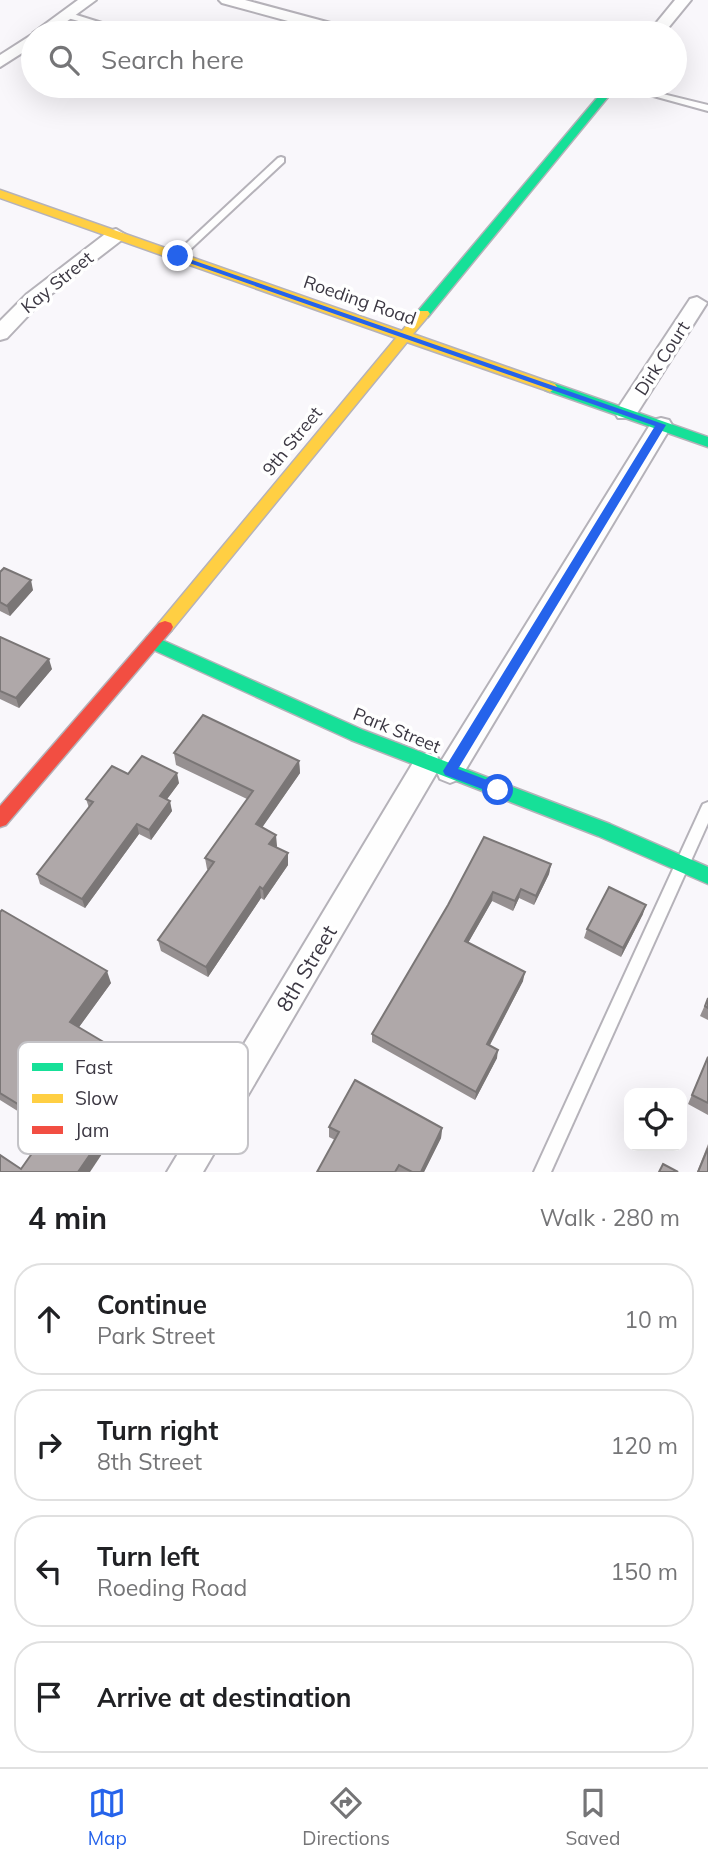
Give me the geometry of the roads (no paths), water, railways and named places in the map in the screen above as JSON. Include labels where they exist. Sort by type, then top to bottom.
[{"type":"street","points":[[58,21],[88,0]]},
{"type":"street","points":[[227,0],[305,21]]},
{"type":"street","points":[[666,21],[683,0]]},
{"type":"street","points":[[0,43],[19,49]]},
{"type":"street","points":[[0,62],[19,49]]},
{"type":"street","name":"9th Street","points":[[0,819],[153,642],[602,98]]},
{"type":"street","name":"Roeding Road","points":[[0,194],[708,442]]},
{"type":"street","name":"Kay Street","points":[[0,333],[34,298],[116,235]]},
{"type":"street","name":"Dirk Court","points":[[626,413],[697,303]]},
{"type":"street","name":"8th Street","points":[[248,1070],[438,768],[661,425]]},
{"type":"street","name":"Park Street","points":[[153,642],[323,720],[438,768],[612,832],[708,876]]},
{"type":"street","name":"8th Street","points":[[184,1172],[195,1154]]},
{"type":"lane","points":[[67,15],[88,21]]},
{"type":"lane","points":[[668,98],[708,108]]},
{"type":"lane","points":[[178,256],[281,160]]},
{"type":"lane","points":[[542,1172],[708,808]]}]
